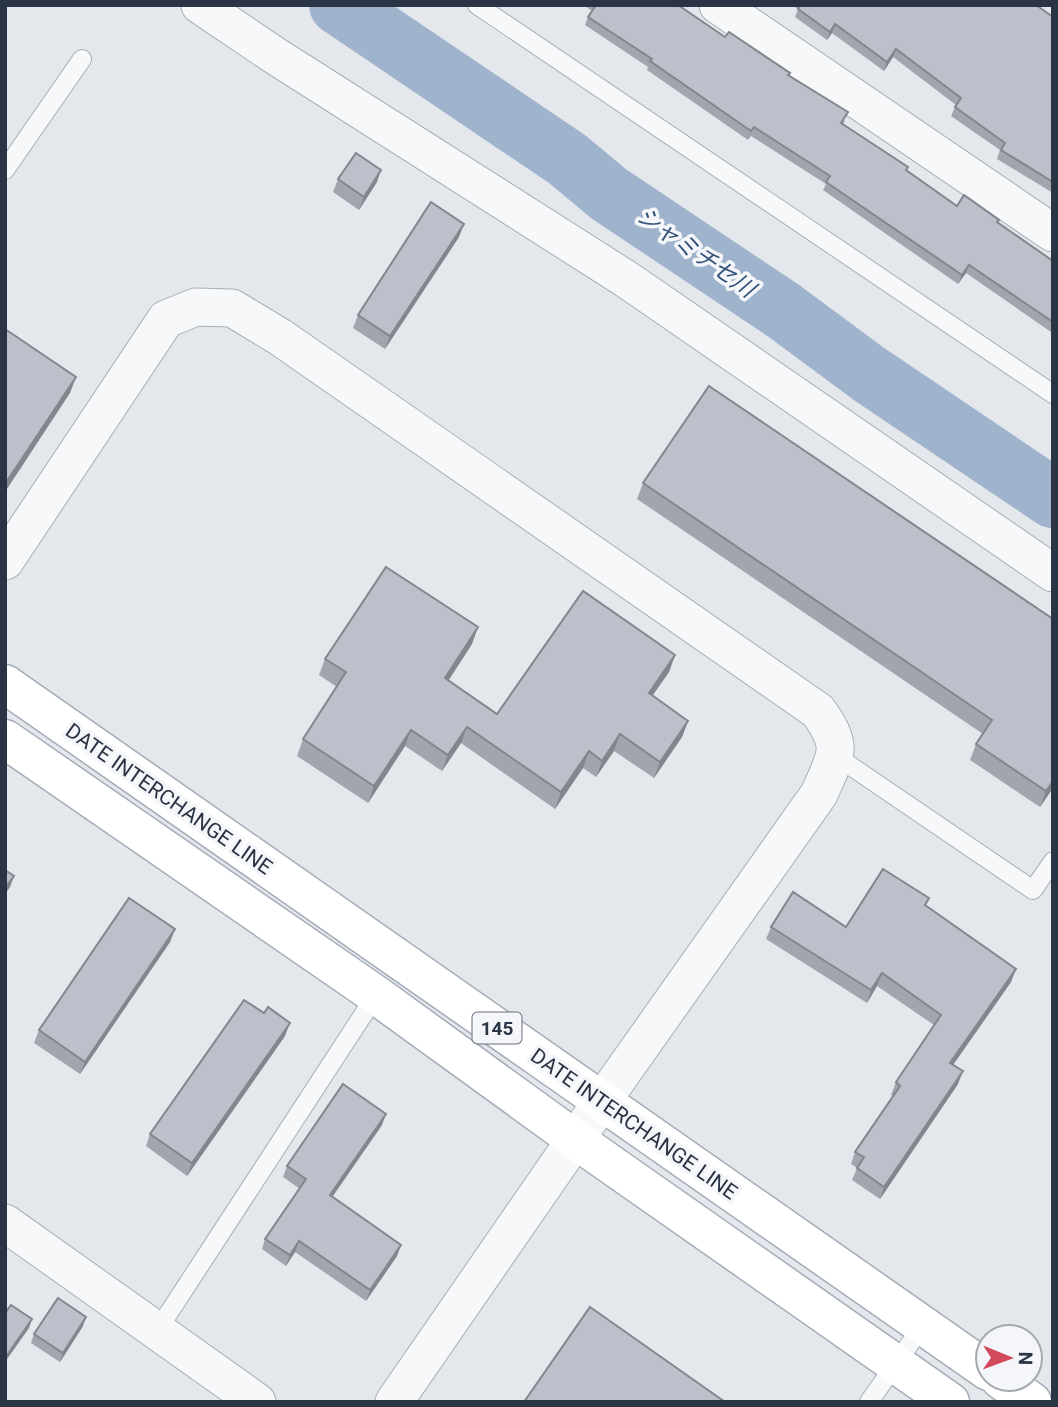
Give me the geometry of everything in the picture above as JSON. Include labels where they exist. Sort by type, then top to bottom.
[{"type":"main road","name":"DATE INTERCHANGE LINE","points":[[5,684],[974,1361]]},
{"type":"main road","name":"DATE INTERCHANGE LINE","points":[[5,739],[376,995],[576,1140],[950,1402]]},
{"type":"street","points":[[200,5],[626,279],[1053,573]]},
{"type":"street","points":[[718,5],[1053,233]]},
{"type":"street","points":[[5,561],[166,319],[195,306],[232,307],[303,353],[818,711],[834,732],[836,756],[819,794],[394,1402]]},
{"type":"street","points":[[5,1223],[257,1402]]},
{"type":"lane","points":[[477,5],[1053,394]]},
{"type":"lane","points":[[5,170],[82,59]]},
{"type":"lane","points":[[836,756],[1033,890],[1053,861]]},
{"type":"lane","points":[[157,1331],[376,995]]},
{"type":"lane","points":[[869,1402],[923,1325]]},
{"type":"building","points":[[596,5],[678,5],[725,37],[729,32],[790,73],[788,75],[848,112],[841,123],[908,167],[906,170],[957,206],[964,195],[1053,261],[1053,322],[969,265],[962,275],[826,182],[830,176],[754,127],[751,131],[650,61],[652,59],[588,17]]},
{"type":"building","points":[[800,5],[1036,5],[1053,17],[1053,182],[1001,150],[1005,143],[955,107],[961,98],[896,49],[887,62],[835,24],[830,32],[798,9]]},
{"type":"building","points":[[356,153],[381,170],[364,197],[338,179]]},
{"type":"building","points":[[431,202],[464,224],[390,336],[358,315]]},
{"type":"building","points":[[5,329],[76,377],[5,484]]},
{"type":"building","points":[[709,386],[1053,619],[1053,781],[1046,791],[976,744],[992,720],[643,483]]},
{"type":"building","points":[[386,567],[478,627],[445,678],[497,714],[583,591],[675,655],[649,693],[688,721],[660,762],[620,734],[602,761],[589,751],[561,792],[467,727],[448,755],[411,730],[374,786],[303,739],[346,672],[325,659]]},
{"type":"building","points":[[883,869],[929,898],[925,905],[1016,969],[950,1063],[963,1071],[884,1187],[857,1168],[864,1157],[855,1152],[900,1086],[896,1082],[941,1015],[882,973],[871,990],[771,927],[793,892],[846,927]]},
{"type":"building","points":[[5,870],[14,876],[5,888]]},
{"type":"building","points":[[129,898],[175,929],[85,1062],[39,1030]]},
{"type":"building","points":[[244,1000],[264,1013],[268,1007],[290,1023],[192,1163],[150,1134]]},
{"type":"building","points":[[343,1084],[386,1114],[330,1195],[401,1245],[370,1290],[299,1241],[290,1255],[265,1239],[306,1179],[287,1166]]},
{"type":"building","points":[[58,1298],[86,1317],[63,1353],[34,1334]]},
{"type":"building","points":[[11,1305],[32,1319],[5,1358],[5,1313]]},
{"type":"building","points":[[590,1307],[725,1402],[524,1402]]},
{"type":"waterway","name":"シャミチセ川","points":[[339,5],[567,159],[609,194],[784,311],[869,374],[1053,498]]}]
